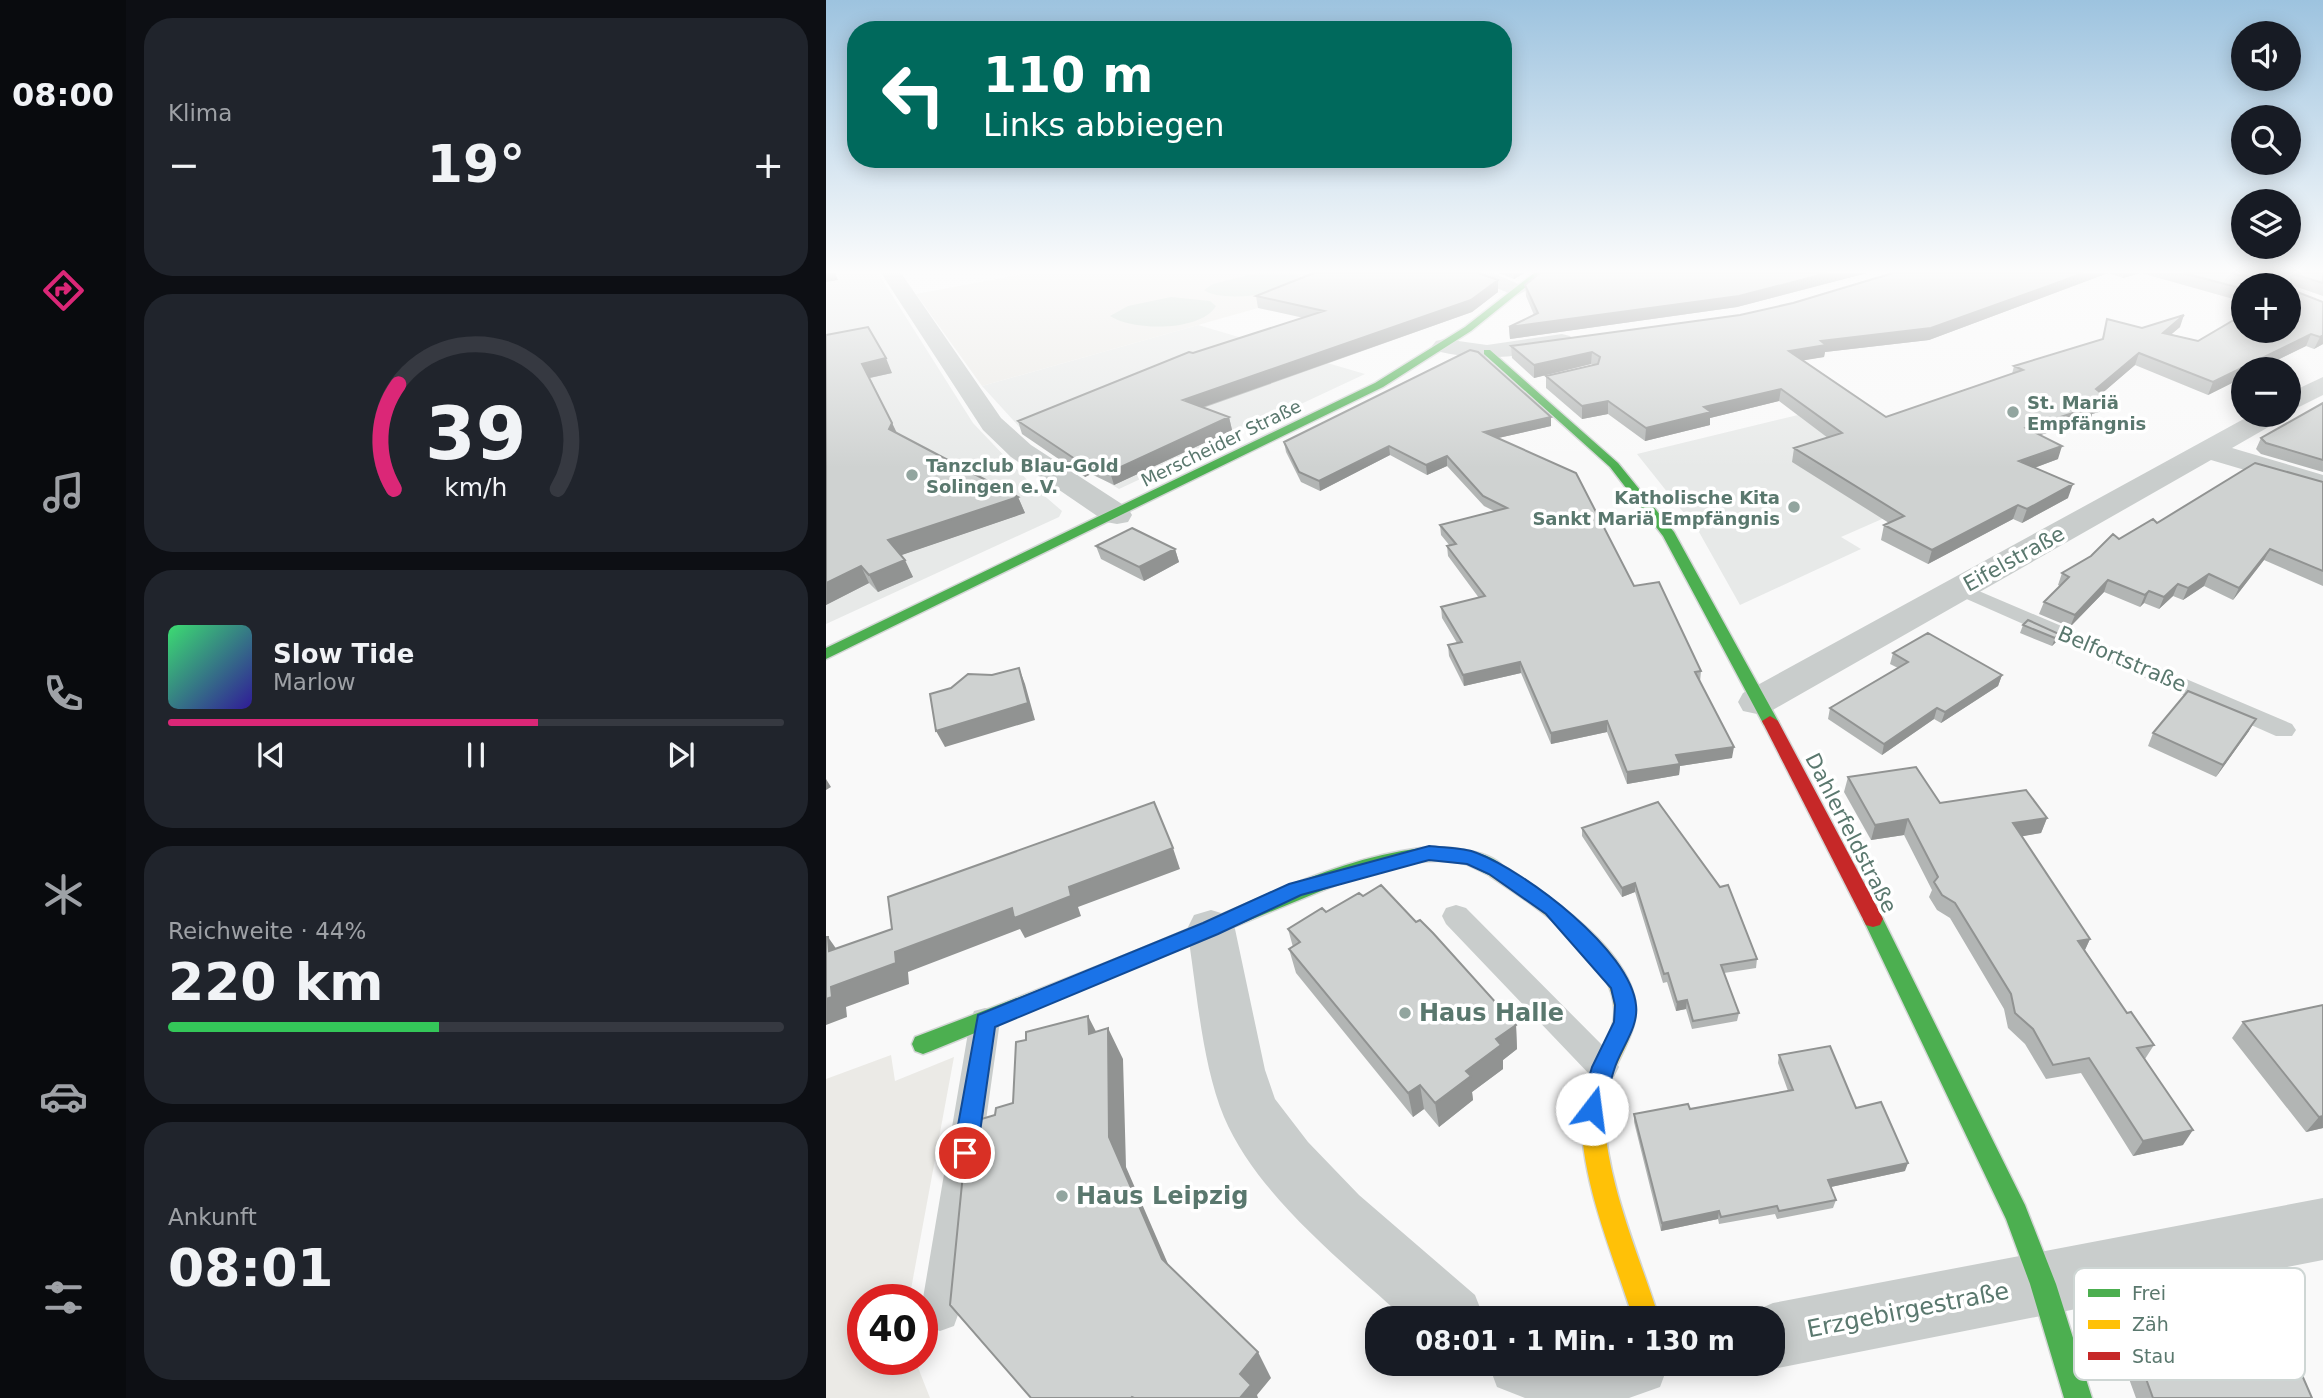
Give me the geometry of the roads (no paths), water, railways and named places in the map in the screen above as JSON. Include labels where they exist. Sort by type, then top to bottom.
[{"type":"street","points":[[935,338],[992,424],[1021,451],[1117,515]]},
{"type":"street","name":"Merscheider Straße","points":[[826,654],[1357,397],[1454,338]]},
{"type":"street","points":[[1444,346],[1487,352],[1577,339]]},
{"type":"street","name":"Dahlerfeldstraße","points":[[1487,352],[1601,452],[1650,508],[1669,535],[1757,702],[1842,854],[2016,1214],[2043,1284],[2078,1398]]},
{"type":"street","points":[[2301,397],[2323,385]]},
{"type":"street","name":"Eifelstraße","points":[[1757,702],[2249,427]]},
{"type":"street","points":[[2208,450],[2323,484]]},
{"type":"street","points":[[923,1044],[1210,929],[1296,889],[1410,856],[1445,853],[1481,861],[1553,908],[1598,955],[1621,986],[1626,1005],[1624,1022],[1603,1067],[1592,1109],[1597,1154],[1642,1306]]},
{"type":"street","points":[[1210,929],[1238,1070],[1251,1113],[1287,1162],[1338,1216],[1439,1306]]},
{"type":"street","name":"Erzgebirgestraße","points":[[2124,1268],[2323,1229]]},
{"type":"street","name":"Erzgebirgestraße","points":[[1785,1334],[2074,1278]]},
{"type":"lane","points":[[1527,387],[1547,382]]},
{"type":"lane","name":"Belfortstraße","points":[[1959,589],[2284,730]]},
{"type":"lane","points":[[1456,916],[1603,1067]]},
{"type":"lane","points":[[940,1312],[985,1021]]},
{"type":"place","name":"St. Mariä Empfängnis","points":[[2013,412]]},
{"type":"place","name":"Tanzclub Blau-Gold Solingen e.V.","points":[[912,475]]},
{"type":"place","name":"Katholische Kita Sankt Mariä Empfängnis","points":[[1794,507]]},
{"type":"place","name":"Haus Halle","points":[[1405,1013]]},
{"type":"place","name":"Haus Leipzig","points":[[1062,1196]]}]
